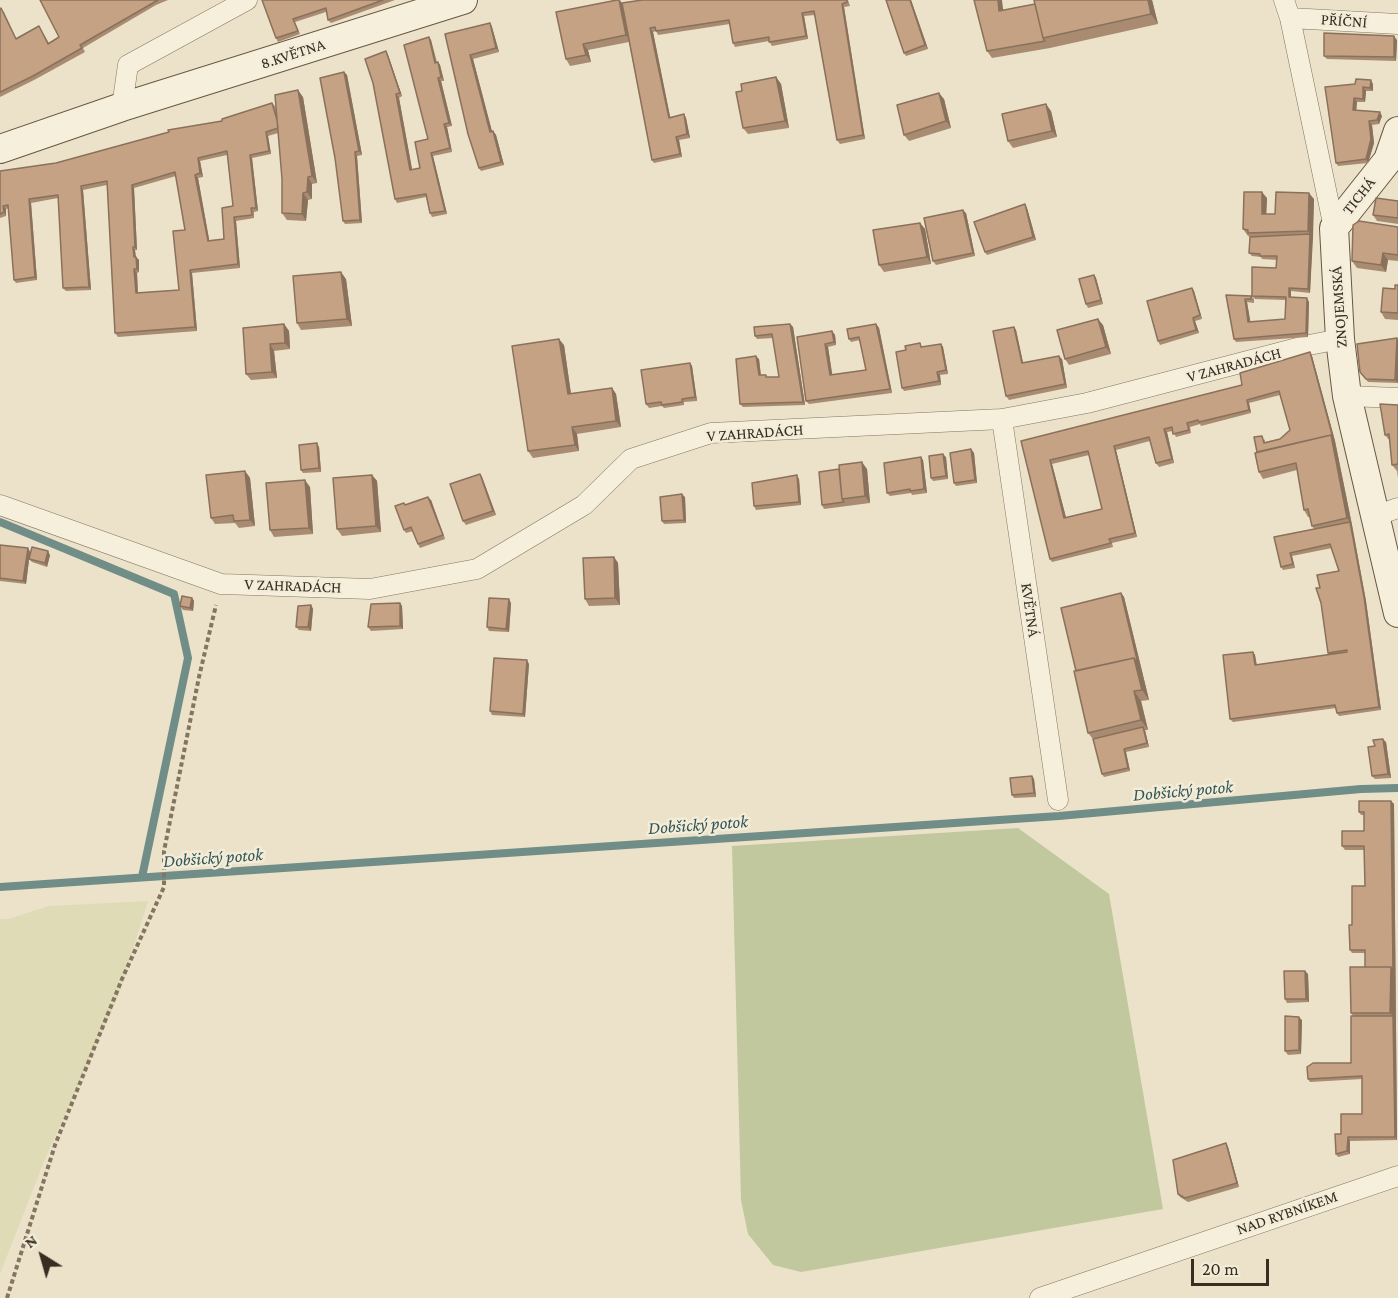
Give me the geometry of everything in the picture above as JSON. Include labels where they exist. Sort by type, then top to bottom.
[{"type":"street","points":[[122,107],[128,65],[247,0]]},
{"type":"street","name":"8.KVĚTNA","points":[[0,149],[122,107],[463,0]]},
{"type":"street","name":"PŘÍČNÍ","points":[[1287,9],[1398,24]]},
{"type":"street","name":"ZNOJEMSKÁ","points":[[1287,9],[1334,228],[1340,339],[1347,396],[1391,512],[1398,613]]},
{"type":"street","name":"TICHÁ","points":[[1334,228],[1388,160],[1398,130]]},
{"type":"street","name":"V ZAHRADÁCH","points":[[0,505],[221,584],[370,589],[477,569],[584,505],[631,459],[711,433],[1002,419],[1087,403],[1340,339]]},
{"type":"street","points":[[1347,396],[1398,398]]},
{"type":"street","name":"KVĚTNÁ","points":[[1002,419],[1058,800]]},
{"type":"street","name":"NAD RYBNÍKEM","points":[[1040,1298],[1398,1176]]},
{"type":"path","points":[[7,1298],[55,1145],[123,979],[164,887],[164,851],[196,689],[221,584]]},
{"type":"shaded area","points":[[148,901],[118,997],[45,1159],[0,1274],[0,919],[8,919],[49,906]]},
{"type":"green space","points":[[1018,828],[1109,894],[1163,1209],[801,1272],[773,1265],[748,1234],[741,1200],[732,846]]},
{"type":"building","points":[[40,0],[158,0],[80,45],[82,48],[0,92],[0,9],[16,39],[39,26],[48,44],[59,37]]},
{"type":"building","points":[[262,0],[383,0],[328,20],[326,8],[293,19],[298,31],[276,38]]},
{"type":"building","points":[[619,0],[626,35],[583,44],[586,55],[566,59],[556,12]]},
{"type":"building","points":[[642,0],[847,0],[842,4],[863,135],[837,140],[814,11],[802,13],[806,36],[769,42],[769,37],[733,43],[729,20],[656,31],[655,27],[650,28],[669,118],[684,114],[687,134],[676,137],[680,154],[652,160],[622,3]]},
{"type":"building","points":[[886,0],[910,0],[925,45],[904,53]]},
{"type":"building","points":[[974,0],[998,0],[999,11],[1035,4],[1045,41],[987,51]]},
{"type":"building","points":[[1034,0],[1148,0],[1151,14],[1043,38]]},
{"type":"building","points":[[490,23],[496,48],[470,55],[490,132],[493,131],[501,162],[479,168],[468,134],[445,34]]},
{"type":"building","points":[[1324,33],[1394,36],[1394,57],[1324,56]]},
{"type":"building","points":[[429,37],[441,77],[438,78],[449,123],[444,124],[450,148],[431,153],[445,211],[430,213],[426,194],[395,199],[373,83],[365,59],[386,51],[400,93],[396,94],[410,170],[420,168],[415,142],[428,139],[404,45]]},
{"type":"building","points":[[344,72],[359,151],[355,152],[360,220],[343,221],[335,158],[320,78]]},
{"type":"building","points":[[776,77],[785,121],[743,128],[736,92],[742,91],[741,84]]},
{"type":"building","points":[[1356,79],[1371,80],[1370,88],[1363,87],[1363,99],[1354,98],[1353,110],[1380,112],[1377,120],[1369,121],[1371,139],[1366,159],[1336,163],[1325,87],[1355,84]]},
{"type":"building","points":[[298,90],[312,176],[308,177],[307,192],[303,193],[302,214],[282,213],[282,179],[275,95]]},
{"type":"building","points":[[939,93],[946,121],[904,135],[897,105]]},
{"type":"building","points":[[272,103],[278,128],[266,132],[269,151],[250,155],[256,208],[251,208],[252,215],[234,217],[238,264],[190,270],[195,327],[115,333],[107,181],[81,186],[89,287],[63,288],[58,195],[29,199],[35,277],[14,280],[8,205],[3,206],[4,212],[0,214],[0,171],[56,163],[169,132],[168,130],[222,121],[222,119]],"holes":[[[227,151],[233,206],[222,208],[224,239],[208,241],[195,175],[200,173],[198,158]],[[175,172],[185,230],[173,231],[179,290],[136,293],[134,269],[137,269],[133,247],[135,247],[132,185]]]},
{"type":"building","points":[[1046,104],[1052,131],[1008,141],[1002,114]]},
{"type":"building","points":[[1244,192],[1262,192],[1262,214],[1275,214],[1276,192],[1309,193],[1308,231],[1248,233],[1248,230],[1243,229]]},
{"type":"building","points":[[1376,198],[1398,201],[1398,218],[1373,215]]},
{"type":"building","points":[[1025,204],[1033,237],[985,252],[974,222]]},
{"type":"building","points":[[963,210],[973,253],[933,261],[924,218]]},
{"type":"building","points":[[1359,221],[1398,227],[1398,255],[1383,253],[1381,265],[1352,261],[1353,225]]},
{"type":"building","points":[[920,223],[927,257],[879,265],[873,230]]},
{"type":"building","points":[[1310,234],[1308,289],[1289,288],[1289,297],[1307,298],[1306,333],[1234,339],[1226,295],[1251,296],[1251,299],[1245,299],[1248,322],[1285,319],[1286,297],[1252,296],[1252,267],[1276,268],[1277,256],[1260,256],[1260,254],[1249,253],[1250,237]]},
{"type":"building","points":[[341,272],[347,319],[297,323],[293,276]]},
{"type":"building","points":[[1094,275],[1101,300],[1086,304],[1079,279]]},
{"type":"building","points":[[1395,285],[1398,285],[1398,313],[1381,312],[1383,288],[1395,289]]},
{"type":"building","points":[[1192,288],[1200,315],[1193,318],[1196,330],[1158,341],[1147,301]]},
{"type":"building","points":[[1098,319],[1106,347],[1065,359],[1057,330]]},
{"type":"building","points":[[284,324],[285,343],[270,344],[272,372],[246,374],[243,328]]},
{"type":"building","points":[[790,324],[803,402],[740,404],[736,359],[756,356],[759,375],[779,377],[772,334],[755,336],[754,327]]},
{"type":"building","points":[[876,324],[890,389],[806,401],[797,337],[832,331],[834,342],[825,344],[830,375],[866,370],[859,337],[849,339],[847,329]]},
{"type":"building","points":[[1014,327],[1022,363],[1059,356],[1065,384],[1006,396],[993,331]]},
{"type":"building","points":[[1397,338],[1395,380],[1366,379],[1360,372],[1357,344]]},
{"type":"building","points":[[559,339],[568,394],[612,388],[616,421],[572,427],[575,445],[528,451],[512,346]]},
{"type":"building","points":[[920,343],[921,347],[941,344],[946,370],[937,372],[939,381],[902,388],[896,352],[906,350],[905,346]]},
{"type":"building","points":[[1310,352],[1333,438],[1331,435],[1257,452],[1254,437],[1262,436],[1264,443],[1280,439],[1290,430],[1279,391],[1247,400],[1249,410],[1187,423],[1189,430],[1173,434],[1172,427],[1164,429],[1172,459],[1156,463],[1149,437],[1114,446],[1135,533],[1109,539],[1111,543],[1050,559],[1021,441],[1242,385],[1240,373]],"holes":[[[1088,451],[1102,509],[1064,518],[1050,460]]]},
{"type":"building","points":[[690,363],[695,397],[662,405],[661,402],[646,404],[641,370]]},
{"type":"building","points":[[1380,404],[1398,405],[1398,464],[1392,465],[1389,434],[1385,435]]},
{"type":"building","points":[[1331,435],[1347,518],[1312,526],[1308,509],[1304,510],[1296,463],[1259,472],[1255,453]]},
{"type":"building","points":[[317,443],[319,468],[301,470],[299,445]]},
{"type":"building","points":[[971,449],[975,480],[954,483],[950,453]]},
{"type":"building","points":[[943,454],[946,476],[931,478],[929,456]]},
{"type":"building","points":[[921,457],[924,489],[887,493],[884,463]]},
{"type":"building","points":[[862,462],[865,496],[842,499],[839,465]]},
{"type":"building","points":[[839,469],[844,502],[822,505],[819,472]]},
{"type":"building","points":[[245,471],[250,520],[234,521],[233,515],[211,518],[206,475]]},
{"type":"building","points":[[480,474],[493,511],[463,521],[450,484]]},
{"type":"building","points":[[372,475],[376,526],[337,529],[333,478]]},
{"type":"building","points":[[797,475],[799,502],[754,506],[752,483]]},
{"type":"building","points":[[305,480],[309,528],[270,530],[266,483]]},
{"type":"building","points":[[682,494],[684,520],[662,521],[660,497]]},
{"type":"building","points":[[428,497],[443,535],[418,544],[411,527],[404,530],[395,506]]},
{"type":"building","points":[[1350,522],[1364,597],[1379,707],[1337,713],[1335,705],[1230,719],[1223,655],[1253,652],[1255,665],[1347,652],[1347,650],[1328,653],[1321,603],[1316,588],[1320,588],[1317,575],[1339,571],[1330,544],[1290,553],[1293,564],[1281,567],[1274,537]]},
{"type":"building","points":[[0,545],[28,548],[23,581],[0,578]]},
{"type":"building","points":[[32,547],[48,551],[45,563],[29,559]]},
{"type":"building","points":[[614,557],[615,598],[585,599],[583,558]]},
{"type":"building","points":[[1121,593],[1138,664],[1134,658],[1076,671],[1061,608]]},
{"type":"building","points":[[182,596],[192,598],[190,608],[180,606]]},
{"type":"building","points":[[489,598],[509,599],[506,629],[487,627]]},
{"type":"building","points":[[400,603],[400,626],[368,627],[371,604]]},
{"type":"building","points":[[311,605],[308,627],[296,627],[298,606]]},
{"type":"building","points":[[494,658],[527,660],[523,714],[490,711]]},
{"type":"building","points":[[1134,658],[1142,690],[1134,691],[1141,720],[1088,733],[1074,671]]},
{"type":"building","points":[[1143,727],[1147,743],[1124,749],[1128,768],[1102,774],[1093,739]]},
{"type":"building","points":[[1383,739],[1388,774],[1372,776],[1368,747],[1375,746],[1373,740]]},
{"type":"building","points":[[1032,776],[1034,793],[1012,795],[1010,778]]},
{"type":"building","points":[[1359,801],[1391,801],[1393,971],[1391,967],[1365,967],[1365,950],[1350,950],[1352,886],[1365,886],[1364,846],[1342,846],[1342,831],[1364,831],[1364,812],[1359,812]]},
{"type":"building","points":[[1350,967],[1391,967],[1390,1013],[1351,1013]]},
{"type":"building","points":[[1284,971],[1305,971],[1306,999],[1285,999]]},
{"type":"building","points":[[1285,1016],[1299,1017],[1299,1050],[1285,1051]]},
{"type":"building","points":[[1351,1016],[1393,1016],[1395,1137],[1348,1137],[1347,1151],[1336,1154],[1335,1134],[1341,1134],[1341,1114],[1362,1114],[1362,1076],[1308,1079],[1307,1067],[1313,1063],[1351,1063]]},
{"type":"building","points":[[1226,1143],[1237,1183],[1185,1198],[1178,1194],[1173,1160]]},
{"type":"waterway","points":[[0,522],[174,594],[188,658],[142,877]]},
{"type":"waterway","name":"Dobšický potok","points":[[0,887],[1059,816],[1361,789],[1398,788]]}]
